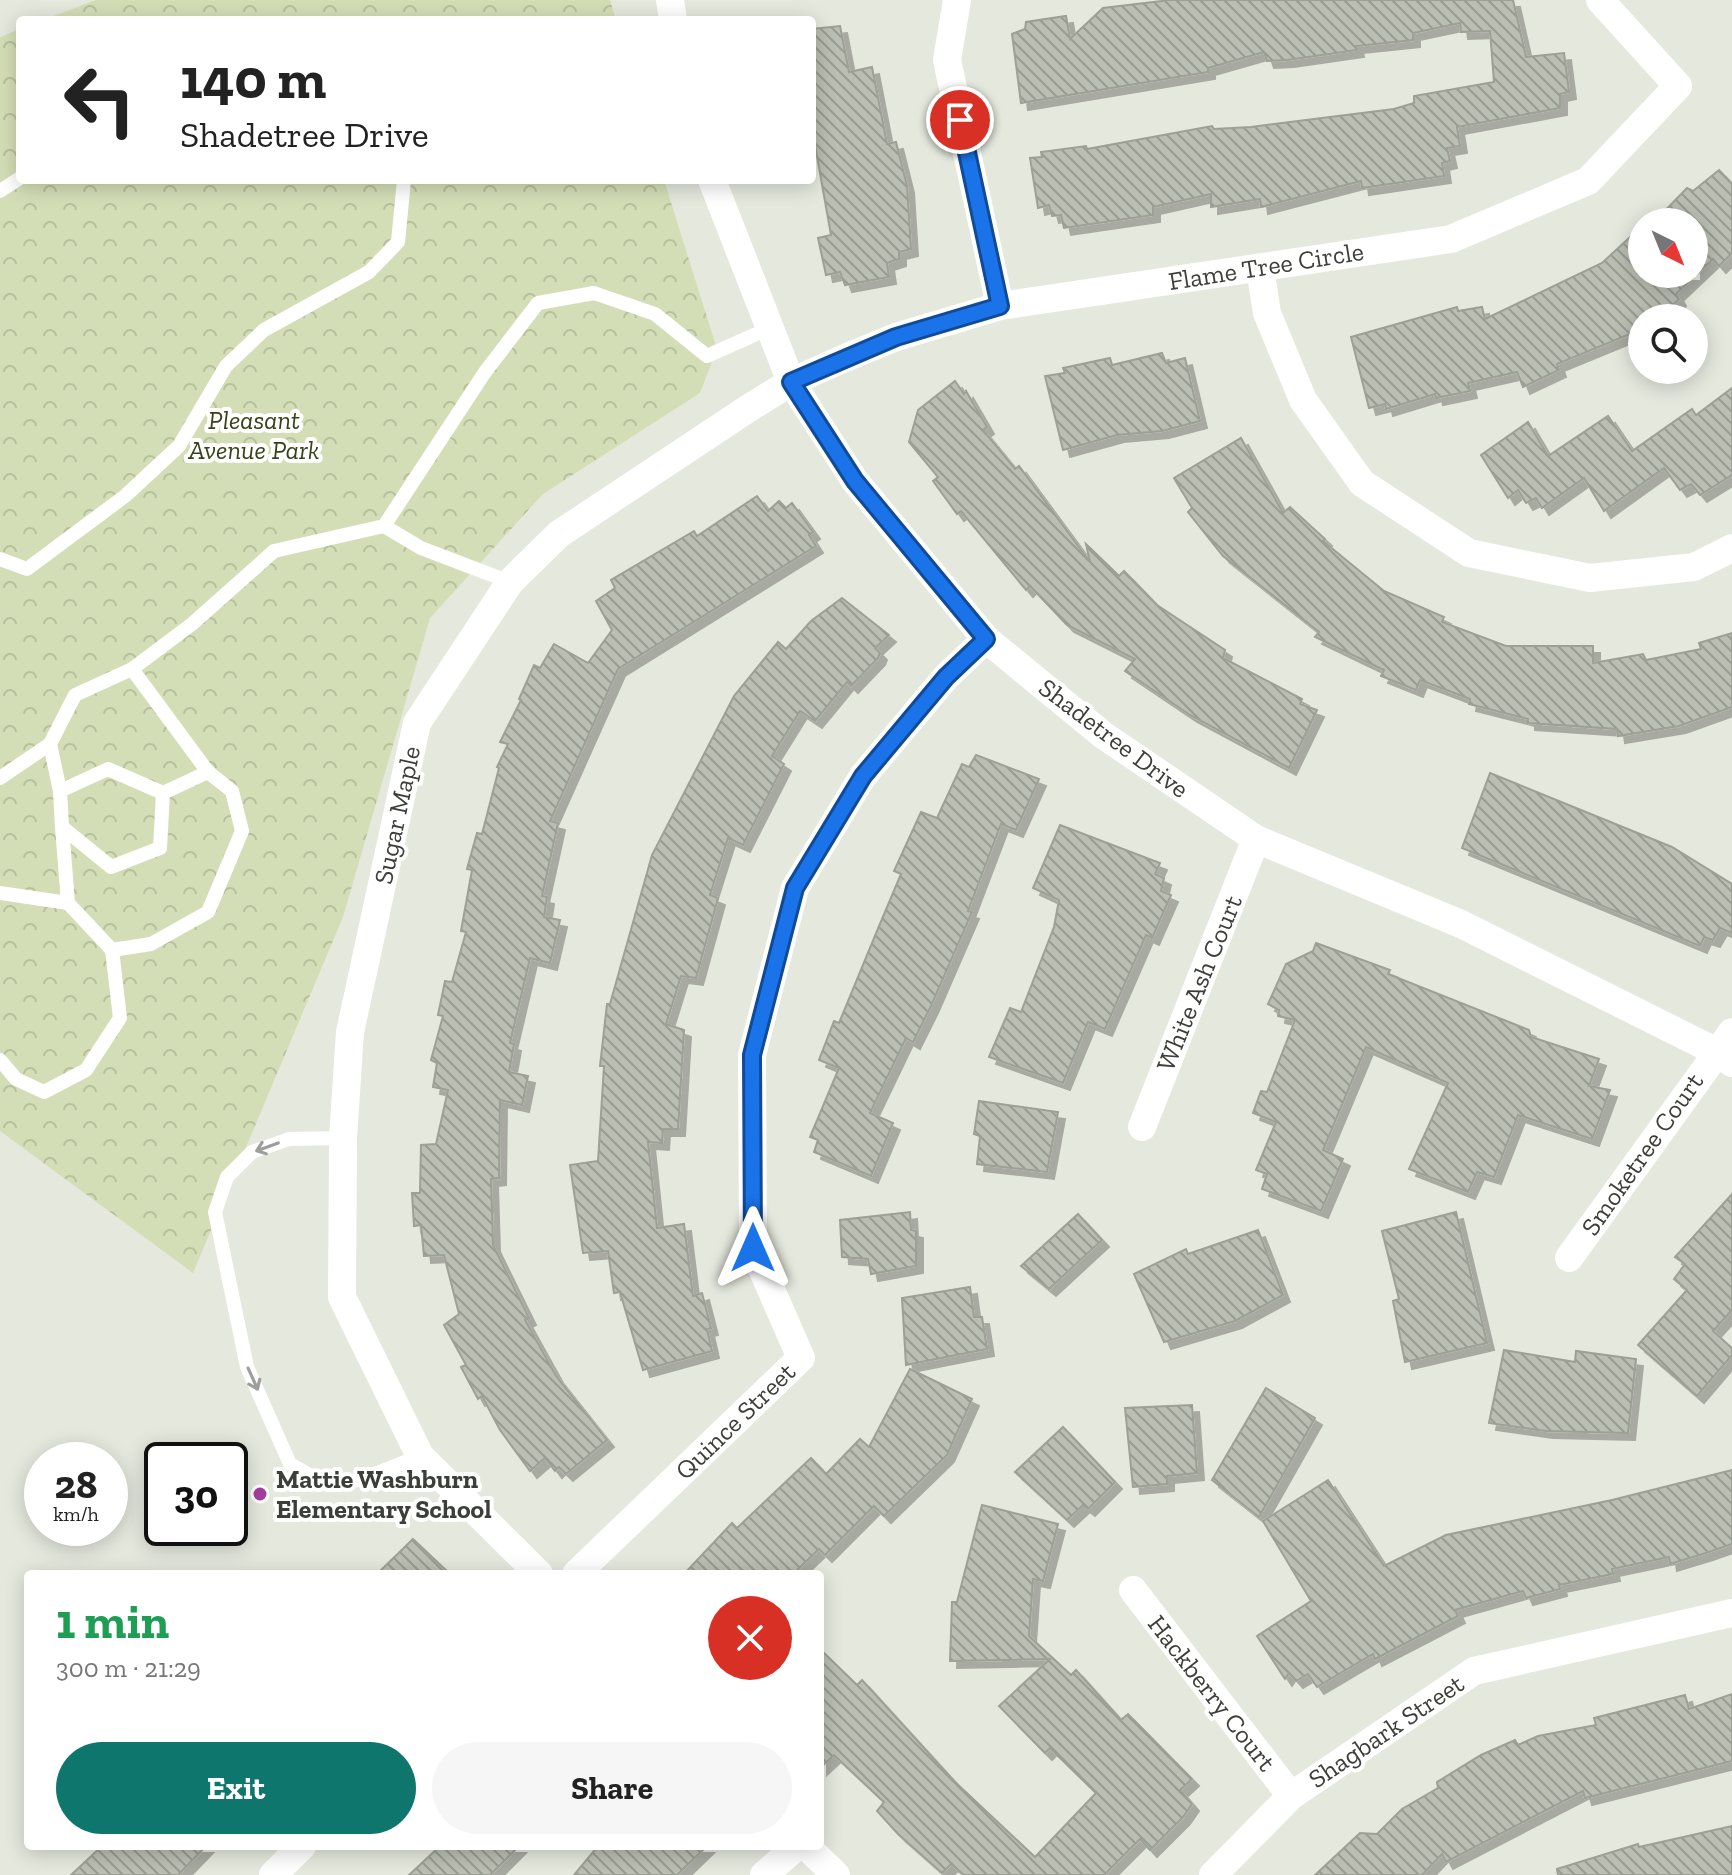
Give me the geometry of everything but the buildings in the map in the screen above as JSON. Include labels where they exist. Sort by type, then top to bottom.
[{"type":"street","points":[[957,0],[947,60],[1000,306]]},
{"type":"street","name":"Flame Tree Circle","points":[[1000,306],[1451,239],[1588,181],[1678,86],[1600,0]]},
{"type":"street","name":"Shadetree Drive","points":[[714,184],[791,382],[855,481],[986,639],[1103,735],[1256,839],[1461,924],[1726,1049]]},
{"type":"street","points":[[1260,268],[1267,313],[1303,400],[1362,483],[1469,553],[1590,578],[1694,567],[1732,548]]},
{"type":"street","name":"Sugar Maple","points":[[535,1570],[420,1456],[342,1297],[343,1138],[350,1032],[417,723],[510,582],[559,534],[791,382],[896,337],[1000,306]]},
{"type":"street","name":"Quince Street","points":[[580,1570],[801,1358],[753,1248],[752,1055],[795,888],[863,776],[946,677],[986,639]]},
{"type":"street","name":"White Ash Court","points":[[1142,1127],[1256,839]]},
{"type":"street","name":"Smoketree Court","points":[[1569,1258],[1726,1049]]},
{"type":"street","name":"Hackberry Court","points":[[1133,1590],[1291,1796]]},
{"type":"street","name":"Shagbark Street","points":[[1213,1875],[1291,1796],[1474,1671],[1732,1613]]},
{"type":"street","points":[[273,1875],[298,1850]]},
{"type":"street","points":[[764,1875],[792,1850]]},
{"type":"street","points":[[810,1850],[836,1875]]},
{"type":"lane","points":[[0,559],[27,569],[125,496],[179,446],[226,366],[264,330],[369,272],[398,242],[404,184]]},
{"type":"lane","points":[[384,526],[485,372],[538,303],[594,293],[655,314],[707,356],[770,328]]},
{"type":"lane","points":[[0,778],[50,744],[75,695],[132,669],[192,624],[274,551],[384,526],[421,548],[510,582]]},
{"type":"lane","points":[[112,950],[151,944],[208,912],[242,831],[232,791],[208,772],[132,669]]},
{"type":"lane","points":[[50,744],[60,791],[68,903]]},
{"type":"lane","points":[[60,791],[108,769],[163,793],[208,772]]},
{"type":"lane","points":[[62,827],[111,867],[160,848],[163,793]]},
{"type":"lane","points":[[0,893],[68,903],[112,950],[120,1018],[86,1070],[44,1092],[16,1079],[0,1060]]},
{"type":"lane","points":[[343,1138],[289,1139],[252,1152],[227,1177],[215,1212],[247,1367],[290,1464],[324,1483],[360,1480],[420,1456]]},
{"type":"green space","points":[[96,0],[610,0],[615,16],[54,16]]},
{"type":"green space","name":"Pleasant Avenue Park","points":[[16,31],[16,184],[665,184],[717,349],[700,393],[543,494],[430,618],[343,917],[193,1273],[0,1131],[0,37]]},
{"type":"place","name":"Mattie Washburn Elementary School","points":[[260,1494]]},
{"type":"route","points":[[753,1248],[752,1055],[795,888],[863,776],[946,677],[986,639],[855,481],[791,382],[896,337],[1000,306],[960,120]]}]
